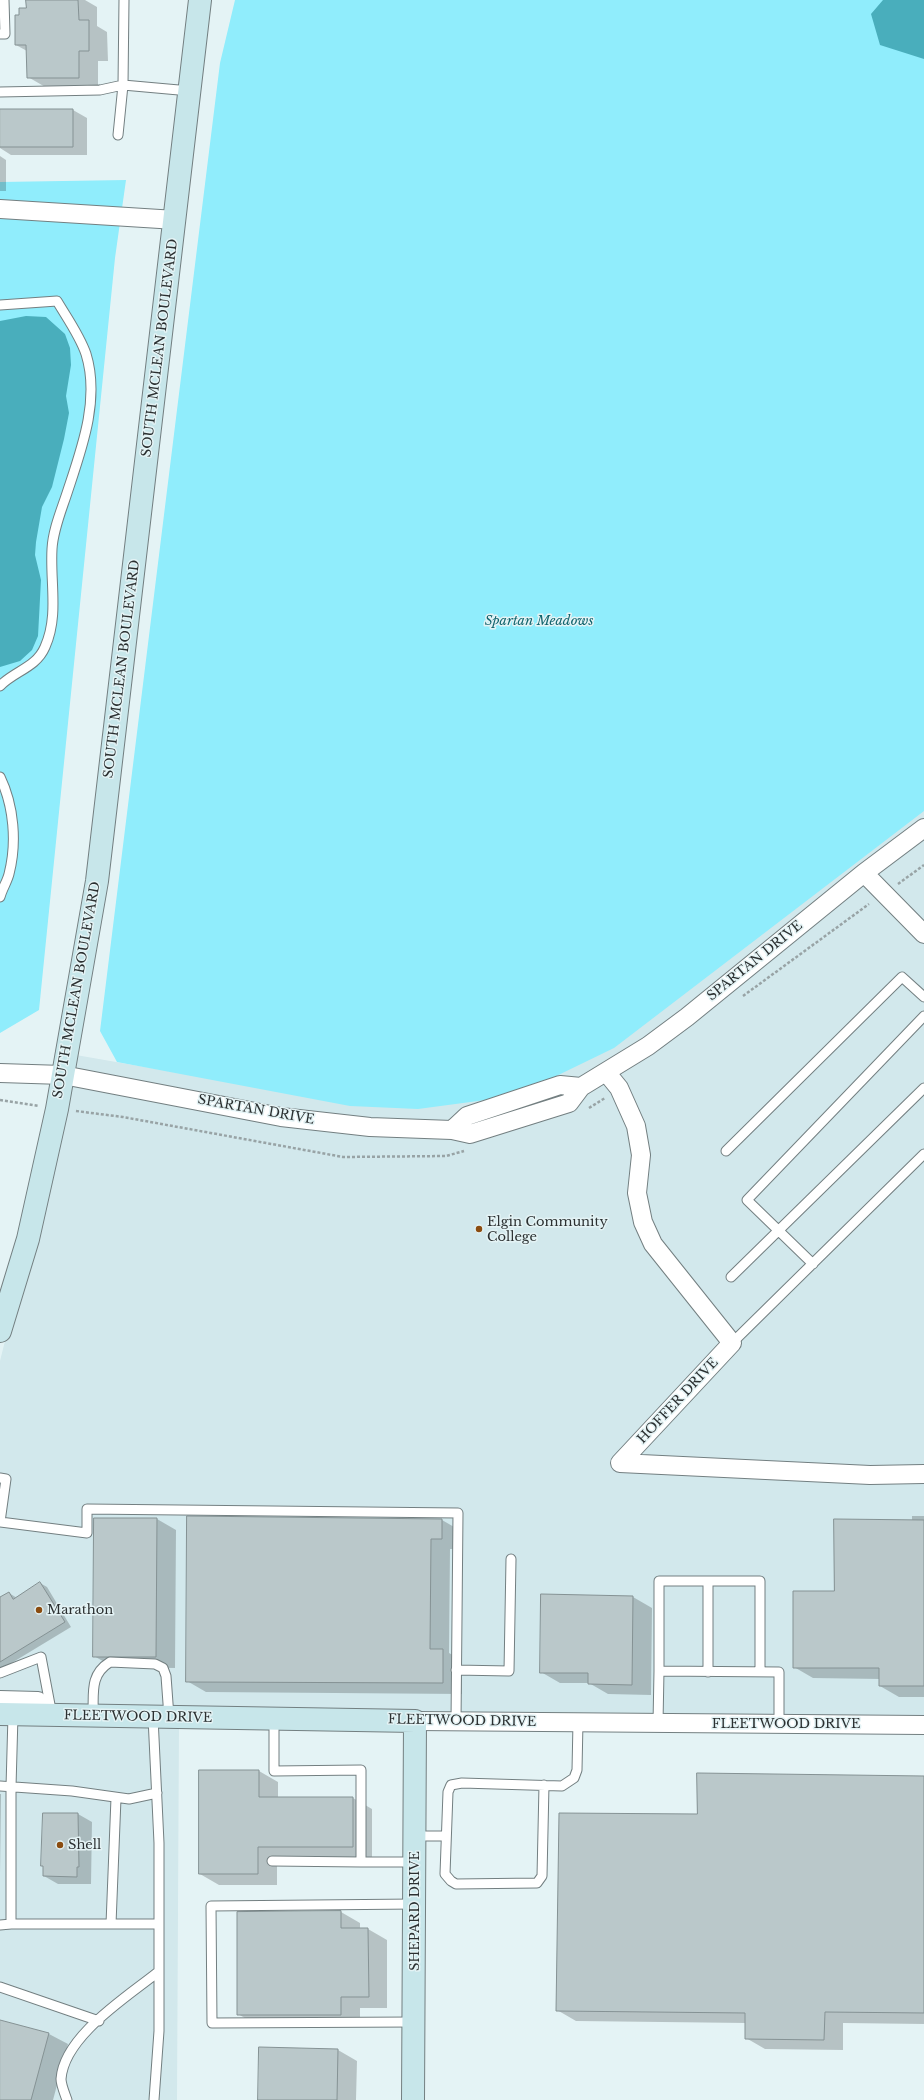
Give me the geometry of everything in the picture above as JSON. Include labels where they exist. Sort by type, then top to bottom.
[{"type":"main road","name":"SOUTH MCLEAN BOULEVARD","points":[[0,1331],[28,1239],[63,1075],[97,881],[176,220],[200,0]]},
{"type":"main road","name":"FLEETWOOD DRIVE","points":[[4,1710],[52,1715],[415,1721]]},
{"type":"main road","name":"SHEPARD DRIVE","points":[[413,2100],[415,1721]]},
{"type":"street","points":[[0,209],[176,220]]},
{"type":"street","name":"SPARTAN DRIVE","points":[[0,1073],[63,1075],[281,1117],[370,1127],[452,1130],[470,1134],[569,1103],[581,1087],[648,1046],[687,1017],[864,873],[924,828]]},
{"type":"street","points":[[864,873],[924,934]]},
{"type":"street","points":[[606,1072],[619,1088],[636,1126],[641,1155],[637,1193],[643,1222],[653,1244],[732,1343]]},
{"type":"street","name":"HOFFER DRIVE","points":[[732,1343],[620,1463],[870,1475],[924,1474]]},
{"type":"street","name":"FLEETWOOD DRIVE","points":[[415,1721],[924,1725]]},
{"type":"lane","points":[[0,34],[5,34],[4,0]]},
{"type":"lane","points":[[118,135],[123,85],[124,0]]},
{"type":"lane","points":[[0,92],[100,90],[123,85],[190,91]]},
{"type":"lane","points":[[0,305],[57,301],[86,354],[91,379],[91,402],[86,428],[52,548],[53,593],[51,630],[44,649],[37,660],[6,680],[0,686]]},
{"type":"lane","points":[[0,777],[6,791],[13,838],[8,875],[0,897]]},
{"type":"lane","points":[[726,1151],[902,977],[924,998]]},
{"type":"lane","points":[[813,1264],[747,1200],[924,1016]]},
{"type":"lane","points":[[731,1277],[924,1088]]},
{"type":"lane","points":[[732,1343],[924,1154]]},
{"type":"lane","points":[[0,1478],[6,1479],[0,1522],[87,1533],[87,1509],[458,1513],[456,1722]]},
{"type":"lane","points":[[456,1670],[509,1671],[511,1558]]},
{"type":"lane","points":[[658,1723],[659,1581],[760,1581],[760,1672]]},
{"type":"lane","points":[[708,1581],[708,1672]]},
{"type":"lane","points":[[0,1673],[41,1658],[52,1715]]},
{"type":"lane","points":[[93,1716],[94,1680],[104,1666],[110,1662],[155,1664],[163,1668],[166,1676],[161,1717],[157,1793],[159,2031],[154,2100]]},
{"type":"lane","points":[[659,1671],[779,1672],[779,1724]]},
{"type":"lane","points":[[4,1710],[10,1787],[11,1924]]},
{"type":"lane","points":[[274,1719],[274,1771],[360,1770],[361,1862]]},
{"type":"lane","points":[[544,1785],[542,1876],[537,1883],[456,1884],[451,1881],[445,1874],[448,1792],[451,1785],[462,1783],[544,1785],[562,1786],[574,1778],[577,1770],[578,1722]]},
{"type":"lane","points":[[0,1786],[72,1791],[129,1799],[157,1793]]},
{"type":"lane","points":[[110,1924],[116,1798]]},
{"type":"lane","points":[[415,1836],[446,1836]]},
{"type":"lane","points":[[272,1861],[415,1862]]},
{"type":"lane","points":[[414,1904],[211,1906],[212,2023],[414,2022]]},
{"type":"lane","points":[[0,1925],[158,1924]]},
{"type":"lane","points":[[67,2100],[61,2080],[68,2054],[99,2021],[158,1972]]},
{"type":"lane","points":[[0,1987],[99,2021]]},
{"type":"path","points":[[741,998],[924,865]]},
{"type":"path","points":[[583,1111],[619,1088]]},
{"type":"path","points":[[0,1100],[16,1103]]},
{"type":"path","points":[[84,1112],[122,1117],[343,1157],[446,1156],[467,1151]]},
{"type":"shaded area","points":[[883,0],[924,0],[924,59],[880,45],[871,14]]},
{"type":"shaded area","points":[[26,316],[46,317],[65,334],[70,348],[71,365],[66,396],[69,413],[52,487],[42,507],[36,542],[35,555],[41,580],[38,636],[32,650],[20,661],[0,667],[0,321]]},
{"type":"shaded area","name":"Elgin Community College","points":[[924,803],[924,1716],[0,1708],[0,1361],[76,1055],[322,1098]]},
{"type":"shaded area","points":[[0,1718],[179,1720],[177,2100],[0,2100]]},
{"type":"green space","name":"Spartan Meadows","points":[[235,0],[924,0],[924,811],[614,1048],[546,1081],[493,1099],[418,1109],[350,1106],[117,1062],[100,1031],[220,63]]},
{"type":"green space","points":[[126,180],[115,258],[39,1010],[0,1033],[0,182]]},
{"type":"building","points":[[26,0],[78,0],[79,20],[89,20],[89,51],[79,51],[79,78],[27,78],[26,45],[15,45],[15,15],[19,15],[19,8],[26,8]]},
{"type":"building","points":[[0,109],[73,109],[73,147],[0,147]]},
{"type":"building","points":[[187,1516],[442,1519],[442,1539],[431,1539],[430,1649],[443,1649],[443,1683],[186,1682]]},
{"type":"building","points":[[94,1518],[157,1518],[156,1657],[93,1657]]},
{"type":"building","points":[[834,1519],[924,1520],[924,1686],[879,1686],[879,1668],[793,1668],[793,1591],[834,1591]]},
{"type":"building","points":[[40,1582],[65,1622],[0,1662],[0,1597],[9,1592],[13,1599]]},
{"type":"building","points":[[541,1594],[633,1596],[632,1685],[588,1684],[588,1673],[540,1673]]},
{"type":"building","points":[[199,1770],[259,1770],[259,1797],[353,1797],[353,1847],[258,1847],[258,1874],[199,1874]]},
{"type":"building","points":[[697,1773],[924,1776],[924,2013],[825,2012],[824,2040],[745,2039],[745,2013],[556,2011],[559,1813],[697,1814]]},
{"type":"building","name":"Shell","points":[[43,1813],[78,1813],[79,1867],[77,1867],[77,1877],[43,1876],[43,1866],[41,1866]]},
{"type":"building","points":[[341,1911],[341,1928],[368,1928],[369,1997],[341,1997],[341,2015],[237,2015],[237,1912]]},
{"type":"building","points":[[0,2020],[49,2033],[31,2100],[0,2100]]},
{"type":"building","points":[[259,2047],[338,2049],[337,2100],[258,2100]]},
{"type":"place","name":"Elgin Community College","points":[[479,1229]]},
{"type":"place","name":"Marathon","points":[[39,1610]]},
{"type":"place","name":"Shell","points":[[60,1845]]}]
